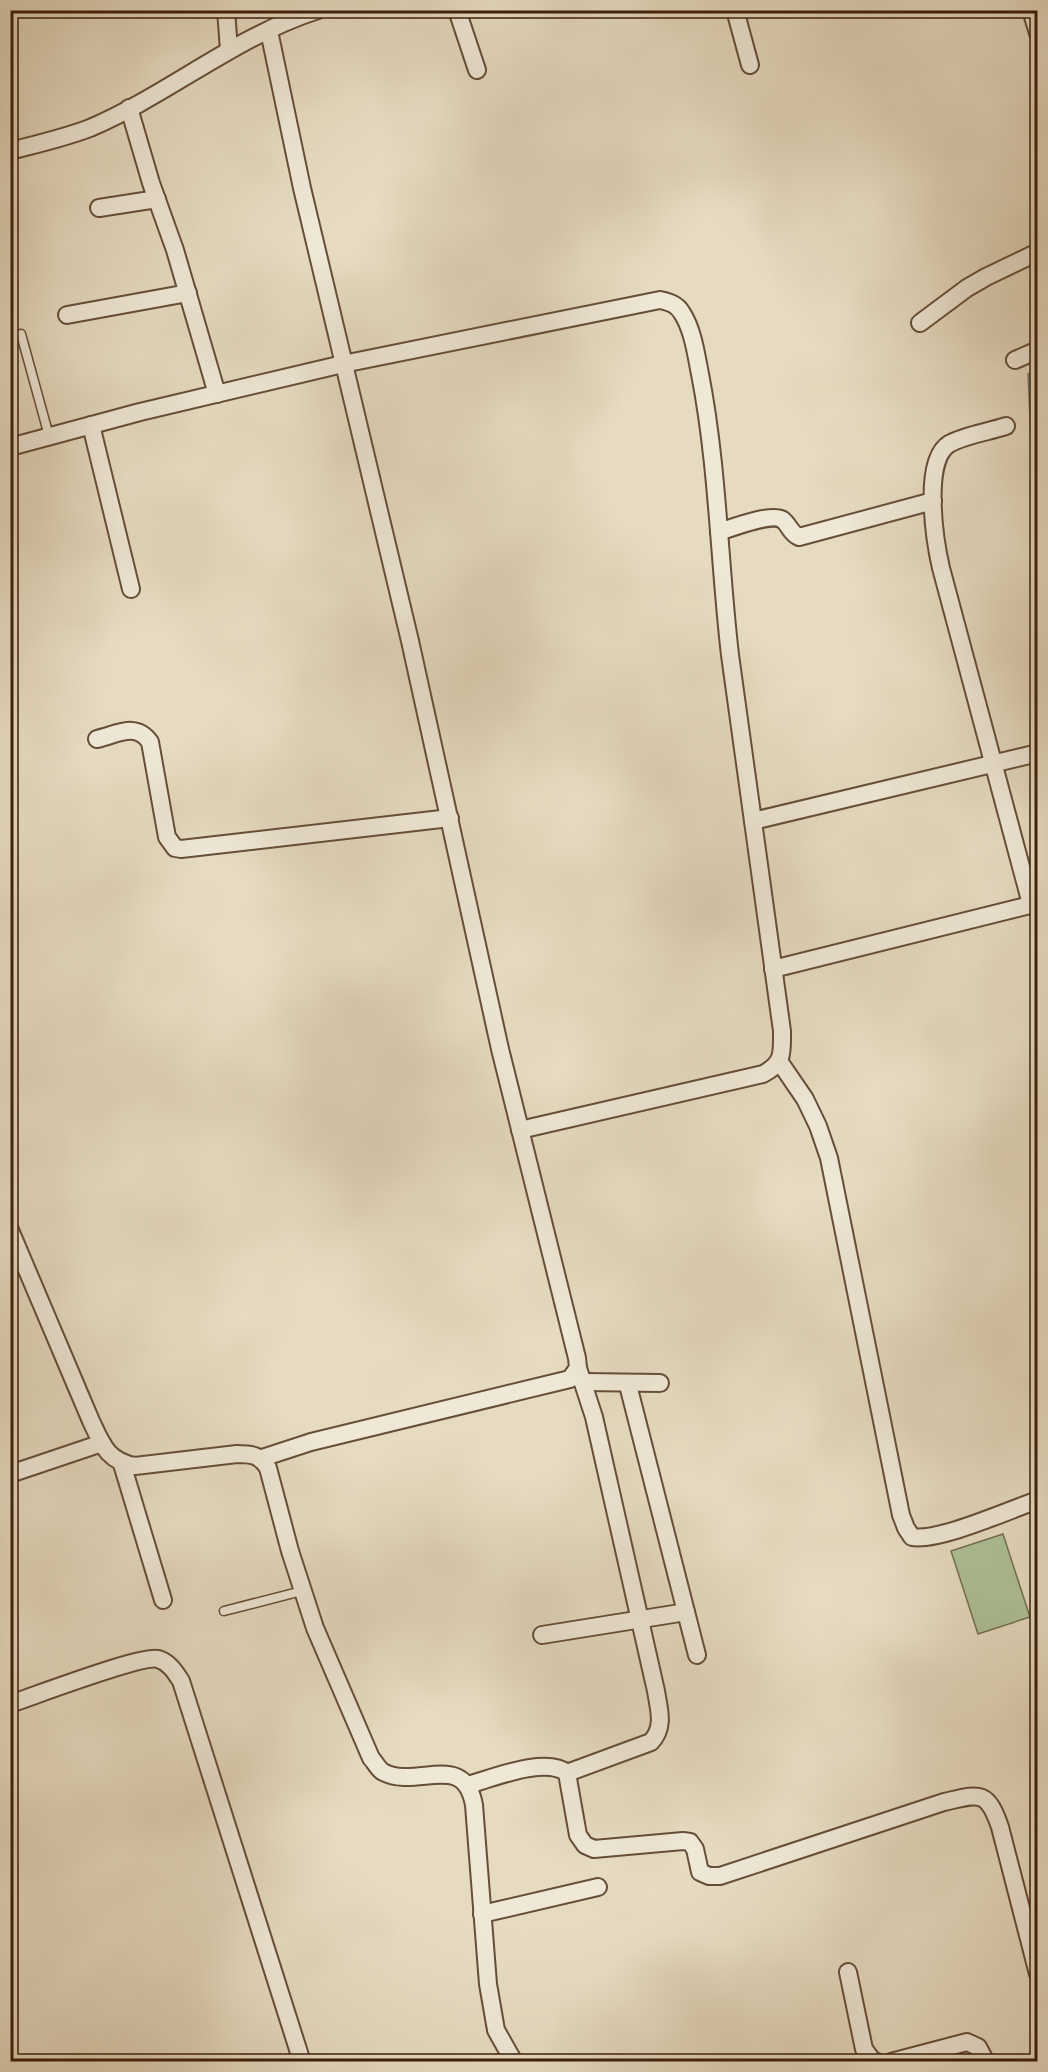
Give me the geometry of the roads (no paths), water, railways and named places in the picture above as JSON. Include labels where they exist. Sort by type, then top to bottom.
[{"type":"street","points":[[226,10],[229,50]]},
{"type":"street","points":[[10,151],[57,140],[90,128],[229,50],[318,10]]},
{"type":"street","points":[[457,10],[477,70]]},
{"type":"street","points":[[735,10],[750,65]]},
{"type":"street","points":[[1031,10],[1038,33]]},
{"type":"street","points":[[269,31],[302,188],[450,818],[500,1049],[581,1375],[594,1417],[656,1691],[660,1724],[658,1733],[651,1742],[567,1773]]},
{"type":"street","points":[[129,108],[188,293],[217,394]]},
{"type":"street","points":[[99,208],[157,199]]},
{"type":"street","points":[[920,323],[986,277],[1038,252]]},
{"type":"street","points":[[67,315],[188,293]]},
{"type":"street","points":[[10,447],[343,364],[660,300],[672,302],[682,312],[705,403],[713,462],[727,635],[782,1031],[782,1051],[779,1062],[772,1069],[752,1077],[520,1130]]},
{"type":"street","points":[[1015,360],[1038,350]]},
{"type":"street","points":[[91,425],[131,589]]},
{"type":"street","points":[[773,969],[1034,904],[994,765],[935,542],[933,501],[935,472],[939,456],[944,449],[958,441],[1006,426]]},
{"type":"street","points":[[719,532],[763,519],[778,518],[784,521],[791,532],[799,537],[933,501]]},
{"type":"street","points":[[97,739],[137,730],[145,734],[150,742],[167,837],[175,848],[450,818]]},
{"type":"street","points":[[753,820],[1038,753]]},
{"type":"street","points":[[779,1062],[805,1099],[818,1126],[829,1158],[906,1528],[912,1537],[922,1539],[943,1534],[1038,1500]]},
{"type":"street","points":[[10,1230],[102,1443],[114,1459],[122,1464],[135,1466],[237,1454],[252,1454],[262,1458],[272,1480],[290,1551],[315,1628],[371,1758],[381,1771],[406,1776],[449,1775],[460,1777],[468,1785],[474,1805],[488,1984],[496,2030],[514,2061]]},
{"type":"street","points":[[262,1458],[294,1446],[581,1375],[660,1383]]},
{"type":"street","points":[[629,1389],[697,1655]]},
{"type":"street","points":[[10,1474],[102,1443]]},
{"type":"street","points":[[122,1464],[163,1600]]},
{"type":"street","points":[[542,1635],[686,1612]]},
{"type":"street","points":[[10,1704],[133,1662],[157,1659],[171,1666],[181,1681],[302,2061]]},
{"type":"street","points":[[468,1785],[538,1766],[561,1768],[567,1773],[578,1835],[585,1845],[594,1850],[690,1842],[695,1849],[700,1872],[709,1876],[720,1876],[944,1802],[970,1795],[983,1798],[993,1806],[1000,1827],[1038,1974]]},
{"type":"street","points":[[482,1914],[598,1887]]},
{"type":"street","points":[[848,1972],[864,2049],[872,2060],[877,2061]]},
{"type":"street","points":[[891,2061],[968,2042],[978,2048],[986,2061]]},
{"type":"lane","points":[[21,334],[49,436]]},
{"type":"lane","points":[[224,1611],[302,1591]]},
{"type":"water","points":[[1037,370],[1037,482],[1032,464],[1028,374]]}]
